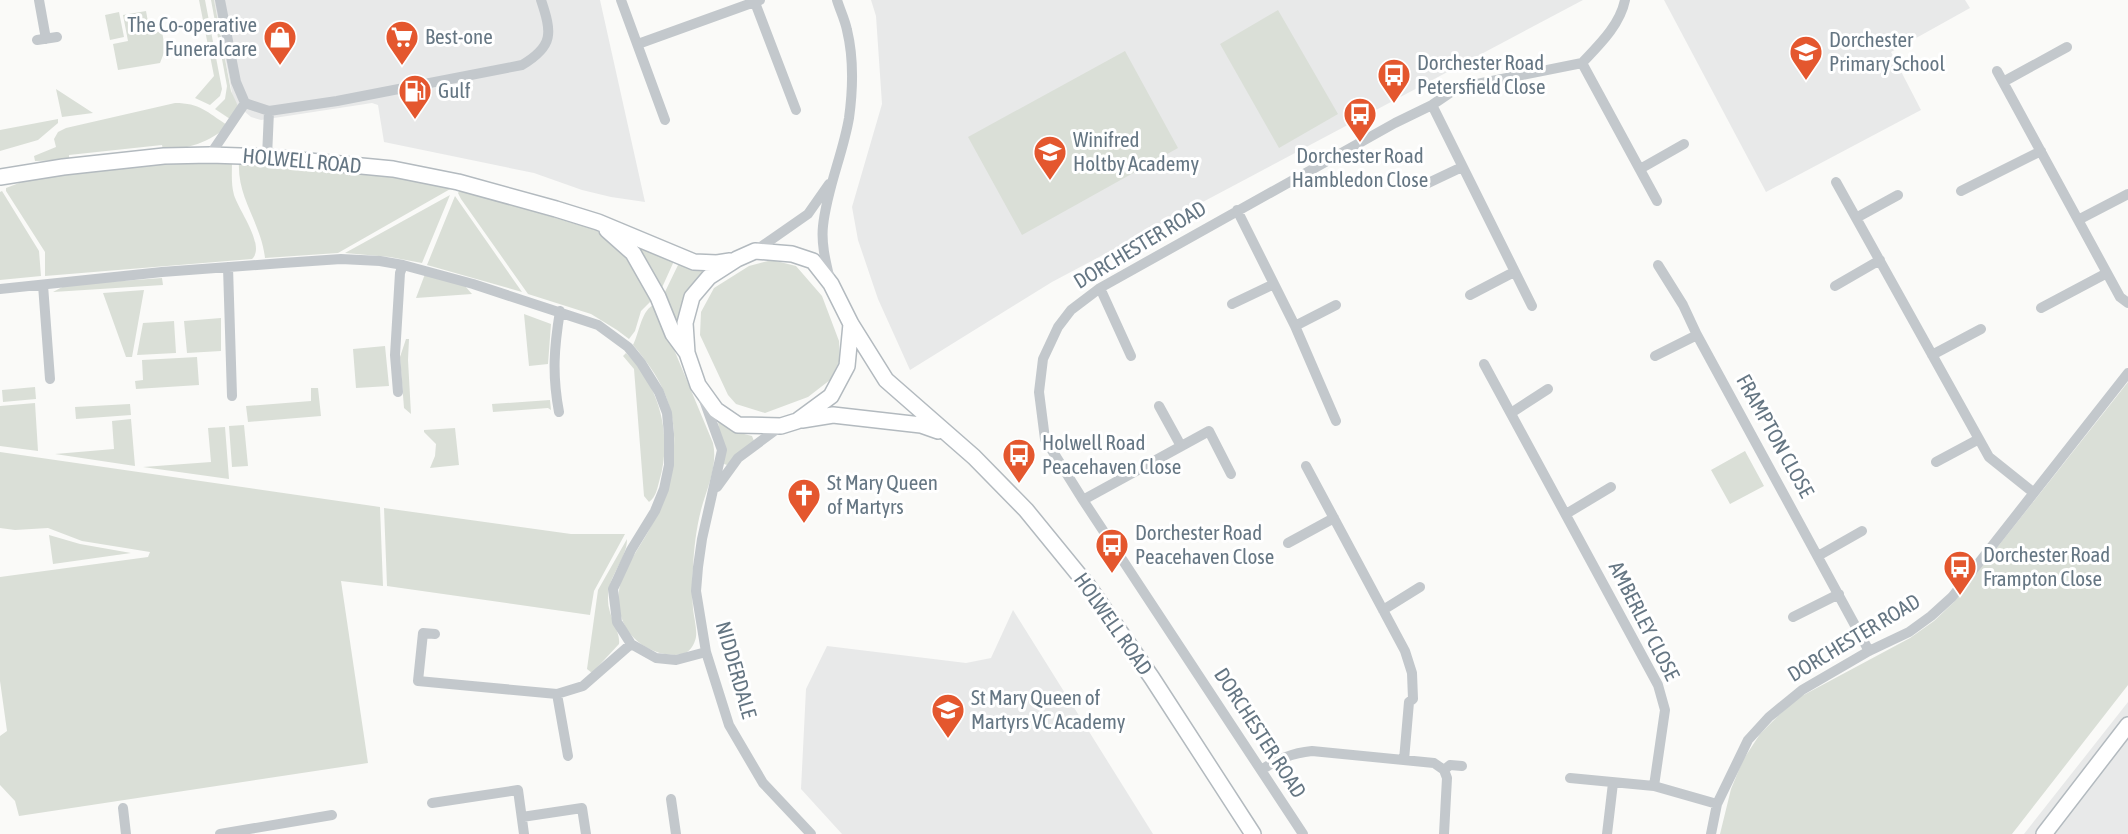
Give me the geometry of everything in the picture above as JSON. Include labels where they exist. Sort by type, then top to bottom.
[{"type":"street","points":[[39,0],[41,40],[57,37]]},
{"type":"street","points":[[220,0],[236,82],[245,103],[269,111],[337,101],[522,65],[538,56],[548,35],[549,22],[541,0]]},
{"type":"street","points":[[621,0],[664,120]]},
{"type":"street","points":[[831,284],[824,255],[823,226],[832,180],[849,118],[853,77],[847,30],[837,0]]},
{"type":"street","points":[[1625,0],[1617,22],[1582,63],[1657,201]]},
{"type":"street","points":[[638,44],[756,1],[796,110]]},
{"type":"street","points":[[2003,82],[2067,47]]},
{"type":"street","name":"DORCHESTER ROAD","points":[[1303,834],[1045,439],[1039,392],[1043,358],[1058,327],[1071,310],[1100,288],[1237,210],[1432,105],[1457,88],[1582,63]]},
{"type":"street","points":[[1997,71],[2120,297],[2128,303]]},
{"type":"street","points":[[210,155],[245,103]]},
{"type":"street","points":[[1432,105],[1532,306]]},
{"type":"street","points":[[267,157],[269,111]]},
{"type":"street","points":[[1640,169],[1684,144]]},
{"type":"street","points":[[1961,191],[2041,151]]},
{"type":"street","name":"HOLWELL ROAD","points":[[0,177],[63,167],[164,156],[210,155],[267,157],[393,169],[447,179],[598,222],[694,262],[717,263],[737,259]]},
{"type":"street","points":[[1424,185],[1462,167]]},
{"type":"street","points":[[755,251],[792,254],[813,261],[831,284],[851,324],[847,366],[831,396],[797,421],[781,426],[738,425],[717,410],[698,385],[687,353],[685,323],[692,297],[710,277],[737,259],[755,251],[808,214],[832,180]]},
{"type":"street","points":[[1836,183],[1989,457],[2034,494]]},
{"type":"street","points":[[2078,220],[2128,194]]},
{"type":"street","points":[[1856,218],[1898,195]]},
{"type":"street","points":[[1237,210],[1295,326],[1335,421]]},
{"type":"street","name":"HOLWELL ROAD","points":[[598,222],[633,254],[658,297],[673,334],[687,353]]},
{"type":"street","points":[[0,288],[228,267],[341,259],[380,261],[473,284],[598,325],[628,347],[659,392],[667,413],[669,465],[664,489],[614,590],[617,622],[631,644],[656,658],[676,660],[706,652]]},
{"type":"street","points":[[1835,286],[1880,260]]},
{"type":"street","points":[[398,392],[395,356],[400,273],[403,265]]},
{"type":"street","name":"FRAMPTON CLOSE","points":[[1658,265],[1683,305],[1697,335],[1869,651]]},
{"type":"street","points":[[228,267],[232,396]]},
{"type":"street","points":[[1470,295],[1514,272]]},
{"type":"street","points":[[2041,308],[2107,273]]},
{"type":"street","points":[[1232,304],[1274,284]]},
{"type":"street","points":[[43,285],[50,379]]},
{"type":"street","points":[[1100,288],[1131,356]]},
{"type":"street","points":[[1295,326],[1336,304]]},
{"type":"street","points":[[559,412],[555,394],[554,350],[560,311]]},
{"type":"street","name":"HOLWELL ROAD","points":[[851,324],[886,380],[974,457],[1026,510],[1088,586],[1152,678],[1253,834]]},
{"type":"street","points":[[1932,355],[1981,330]]},
{"type":"street","points":[[1655,356],[1697,335]]},
{"type":"street","name":"AMBERLEY CLOSE","points":[[1484,364],[1658,685],[1665,710],[1654,786]]},
{"type":"street","name":"DORCHESTER ROAD","points":[[1711,834],[1717,804],[1748,740],[1770,717],[1802,690],[1869,651],[1909,632],[1952,597],[2128,373]]},
{"type":"street","name":"NIDDERDALE","points":[[698,385],[722,450],[702,539],[696,591],[706,652],[729,725],[763,783],[806,833]]},
{"type":"street","points":[[1510,413],[1548,389]]},
{"type":"street","points":[[1159,406],[1181,446]]},
{"type":"street","name":"HOLWELL ROAD","points":[[797,421],[833,415],[921,425],[947,434]]},
{"type":"street","name":"NIDDERDALE","points":[[714,491],[738,458],[781,426]]},
{"type":"street","points":[[1083,500],[1209,431],[1231,474]]},
{"type":"street","points":[[1936,462],[1979,439]]},
{"type":"street","points":[[1306,466],[1405,651],[1412,673],[1413,699],[1410,702],[1404,760]]},
{"type":"street","points":[[1566,514],[1611,487]]},
{"type":"street","points":[[1288,543],[1334,518]]},
{"type":"street","points":[[1818,556],[1862,531]]},
{"type":"street","points":[[1383,610],[1420,587]]},
{"type":"street","points":[[1793,617],[1839,594]]},
{"type":"street","points":[[435,634],[423,633],[418,681],[557,694],[583,686],[631,644]]},
{"type":"street","points":[[557,694],[568,756]]},
{"type":"street","points":[[2044,834],[2128,725]]},
{"type":"street","points":[[1262,770],[1293,753],[1312,751],[1434,763],[1444,770],[1447,778],[1444,834]]},
{"type":"street","points":[[1444,770],[1450,765],[1462,766]]},
{"type":"street","points":[[1570,778],[1654,786],[1717,804]]},
{"type":"street","points":[[1607,834],[1613,783]]},
{"type":"street","points":[[432,803],[518,790],[524,834]]},
{"type":"street","points":[[671,799],[676,834]]},
{"type":"street","points":[[123,808],[126,834]]},
{"type":"street","points":[[522,817],[582,808],[586,834]]},
{"type":"street","points":[[219,834],[260,831],[332,815]]},
{"type":"shaded area","points":[[199,0],[205,0],[222,89],[220,96],[210,105],[195,98],[214,76]]},
{"type":"shaded area","points":[[211,0],[214,0],[231,91],[238,106],[230,119],[215,109],[225,99],[227,86]]},
{"type":"shaded area","points":[[214,0],[600,0],[645,202],[582,190],[534,173],[384,142],[378,105],[372,103],[261,120],[251,117],[238,106],[233,98]]},
{"type":"shaded area","name":"Winifred Holtby Academy","points":[[871,0],[1583,0],[1052,282],[910,370],[878,299],[858,240],[852,207],[882,104],[876,16]]},
{"type":"shaded area","name":"Dorchester Primary School","points":[[1664,0],[1965,0],[1970,8],[1891,52],[1921,110],[1766,192]]},
{"type":"shaded area","points":[[1278,10],[1338,114],[1279,148],[1220,44]]},
{"type":"shaded area","points":[[146,11],[150,33],[162,31],[165,50],[160,63],[118,70],[113,44],[128,41],[123,15]]},
{"type":"shaded area","points":[[119,12],[124,37],[110,40],[105,15]]},
{"type":"shaded area","points":[[1125,51],[1178,148],[1022,235],[968,137]]},
{"type":"shaded area","points":[[56,89],[93,113],[62,117]]},
{"type":"shaded area","points":[[175,103],[197,107],[227,125],[206,141],[180,148],[163,150],[162,145],[69,155],[69,160],[35,161],[34,156],[56,147],[54,139],[58,132],[66,128]]},
{"type":"shaded area","points":[[58,119],[58,123],[38,140],[0,151],[0,130]]},
{"type":"shaded area","points":[[232,162],[234,195],[256,246],[252,259],[45,276],[45,252],[6,191],[6,188],[35,177],[120,166]]},
{"type":"shaded area","points":[[239,162],[394,176],[452,188],[338,253],[265,258],[263,245],[242,188]]},
{"type":"shaded area","points":[[460,190],[596,230],[623,250],[653,299],[641,311],[635,331],[629,339],[591,314],[528,294],[461,199],[458,193]]},
{"type":"shaded area","points":[[2,191],[39,251],[41,276],[0,280],[0,192]]},
{"type":"shaded area","points":[[450,195],[422,263],[390,257],[345,253]]},
{"type":"shaded area","points":[[455,196],[522,292],[427,265]]},
{"type":"shaded area","points":[[626,239],[674,261],[660,292]]},
{"type":"shaded area","points":[[772,260],[796,266],[822,296],[839,341],[840,360],[830,380],[808,397],[765,413],[736,404],[728,395],[700,335],[701,312],[714,288],[749,266]]},
{"type":"shaded area","points":[[679,263],[703,271],[685,296],[680,309],[678,326],[662,298]]},
{"type":"shaded area","points":[[425,274],[465,286],[472,294],[416,298]]},
{"type":"shaded area","points":[[162,278],[163,285],[53,292],[66,285]]},
{"type":"shaded area","points":[[144,290],[132,357],[126,357],[103,293]]},
{"type":"shaded area","points":[[655,304],[713,443],[714,452],[713,469],[699,517],[695,546],[692,594],[696,637],[689,651],[676,655],[654,651],[636,640],[624,623],[619,602],[623,576],[659,509],[674,447],[674,429],[665,395],[657,378],[633,345],[644,316]]},
{"type":"shaded area","points":[[524,314],[551,324],[548,364],[529,366]]},
{"type":"shaded area","points":[[221,318],[221,351],[187,353],[184,321]]},
{"type":"shaded area","points":[[174,321],[176,353],[137,355],[143,323]]},
{"type":"shaded area","points":[[406,339],[409,339],[411,414],[404,408],[400,357]]},
{"type":"shaded area","points":[[385,346],[389,386],[356,388],[353,349]]},
{"type":"shaded area","points":[[626,353],[638,366],[655,396],[664,430],[663,465],[656,493],[649,502],[644,496],[634,369],[623,356]]},
{"type":"shaded area","points":[[197,357],[199,385],[136,389],[135,381],[143,380],[142,360]]},
{"type":"shaded area","points":[[2128,382],[2128,685],[2012,834],[1720,834],[1731,789],[1743,760],[1760,734],[1798,698],[1910,638],[1934,621],[1954,602]]},
{"type":"shaded area","points":[[35,387],[36,399],[3,402],[2,390]]},
{"type":"shaded area","points":[[311,388],[318,388],[321,416],[248,422],[246,406],[311,401]]},
{"type":"shaded area","points":[[550,400],[551,410],[548,408],[493,412],[492,404]]},
{"type":"shaded area","points":[[35,403],[38,451],[0,446],[0,406]]},
{"type":"shaded area","points":[[130,404],[131,415],[76,419],[75,407]]},
{"type":"shaded area","points":[[131,419],[135,466],[55,454],[114,449],[112,421]]},
{"type":"shaded area","points":[[718,422],[736,432],[752,436],[754,441],[727,465],[724,464]]},
{"type":"shaded area","points":[[244,425],[248,466],[232,467],[229,426]]},
{"type":"shaded area","points":[[225,427],[229,479],[143,467],[211,462],[208,428]]},
{"type":"shaded area","points":[[455,428],[459,465],[430,468],[435,456],[436,444],[424,430]]},
{"type":"shaded area","points":[[1745,451],[1764,486],[1730,504],[1711,470]]},
{"type":"shaded area","points":[[0,452],[380,507],[383,586],[341,581],[368,763],[19,816],[15,801],[0,785],[0,736],[7,731],[0,681],[0,577],[148,557],[150,552],[82,541],[48,528],[15,530],[0,528]]},
{"type":"shaded area","points":[[384,508],[571,534],[625,534],[594,591],[590,615],[387,586]]},
{"type":"shaded area","points":[[49,535],[80,544],[131,553],[53,564]]},
{"type":"shaded area","points":[[627,539],[624,554],[611,582],[608,598],[619,644],[592,673],[587,669],[598,590]]},
{"type":"shaded area","name":"St Mary Queen of Martyrs VC Academy","points":[[1013,610],[1153,834],[842,834],[801,789],[806,689],[827,646],[966,663],[991,658]]},
{"type":"shaded area","points":[[2128,702],[2128,834],[2024,834]]},
{"type":"place","name":"The Co-operative Funeralcare","points":[[280,66]]},
{"type":"place","name":"Best-one","points":[[402,66]]},
{"type":"place","name":"Dorchester Primary School","points":[[1806,81]]},
{"type":"place","name":"Dorchester Road Petersfield Close","points":[[1394,104]]},
{"type":"place","name":"Gulf","points":[[415,120]]},
{"type":"place","name":"Dorchester Road Hambledon Close","points":[[1360,143]]},
{"type":"place","name":"Winifred Holtby Academy","points":[[1050,181]]},
{"type":"place","name":"Holwell Road Peacehaven Close","points":[[1019,484]]},
{"type":"place","name":"St Mary Queen of Martyrs","points":[[804,524]]},
{"type":"place","name":"Dorchester Road Peacehaven Close","points":[[1112,574]]},
{"type":"place","name":"Dorchester Road Frampton Close","points":[[1960,596]]},
{"type":"place","name":"St Mary Queen of Martyrs VC Academy","points":[[948,739]]}]
